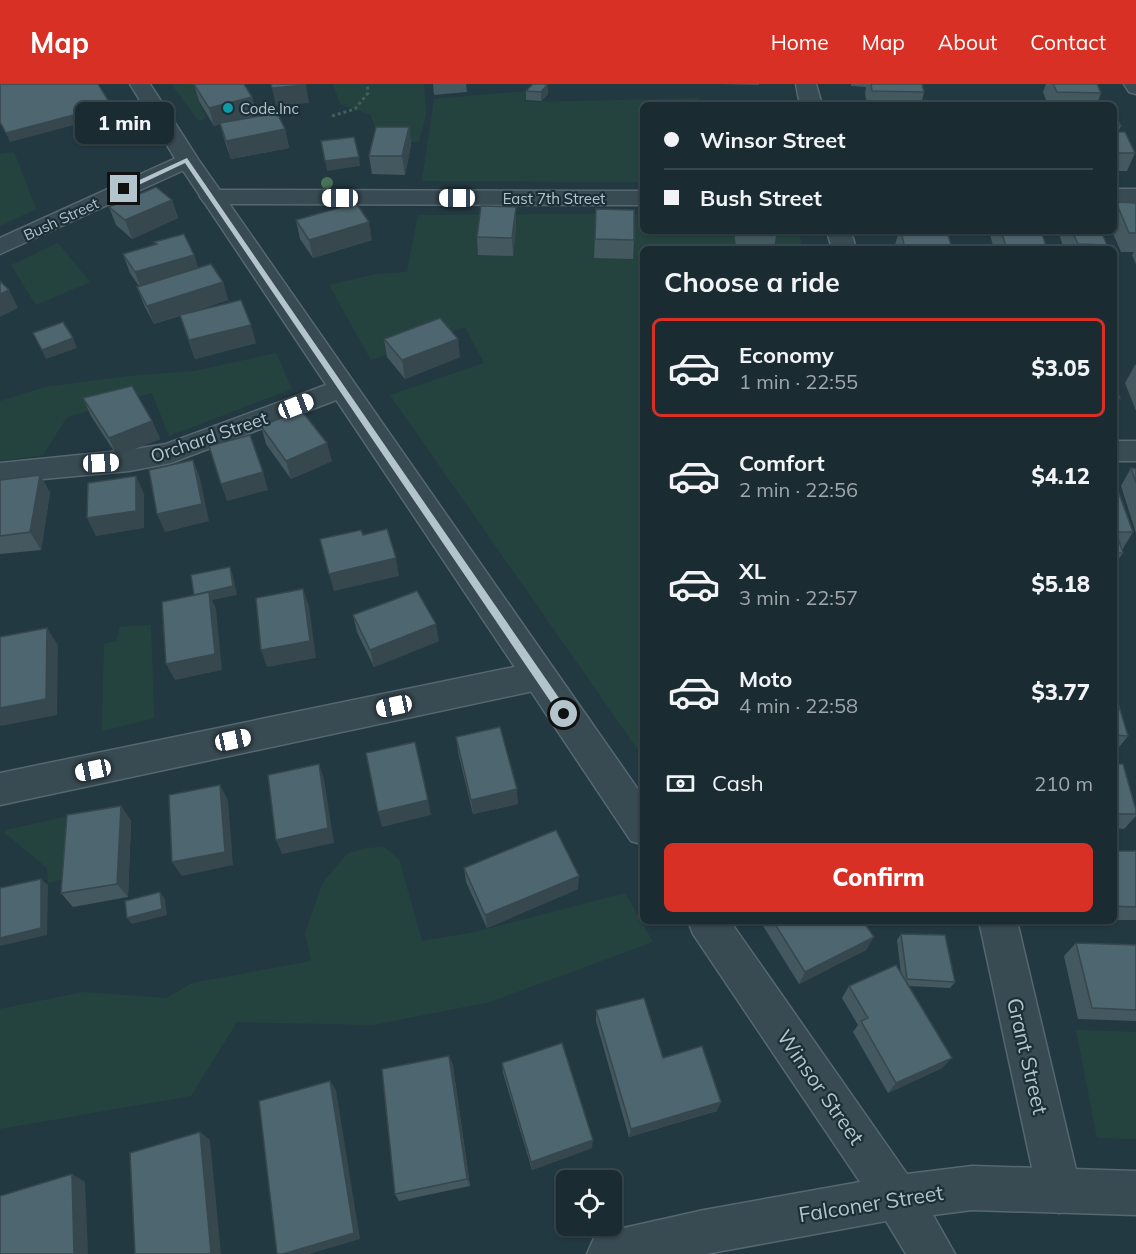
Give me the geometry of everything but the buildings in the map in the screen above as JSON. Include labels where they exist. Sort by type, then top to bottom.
[{"type":"street","points":[[140,84],[212,197],[640,823]]},
{"type":"street","points":[[806,84],[810,102]]},
{"type":"street","points":[[1134,84],[1136,88]]},
{"type":"street","name":"Bush Street","points":[[0,247],[187,160]]},
{"type":"street","points":[[1117,196],[1136,196]]},
{"type":"street","name":"East 7th Street","points":[[212,197],[640,198]]},
{"type":"street","name":"Orchard Street","points":[[0,473],[155,457],[342,388]]},
{"type":"street","points":[[1117,451],[1136,451]]},
{"type":"street","points":[[0,789],[538,676]]},
{"type":"street","name":"Winsor Street","points":[[709,924],[897,1197],[932,1254]]},
{"type":"street","name":"Grant Street","points":[[999,924],[1059,1191]]},
{"type":"street","name":"Falconer Street","points":[[610,1254],[704,1232],[897,1197],[972,1188],[1136,1192]]},
{"type":"path","points":[[332,116],[355,109],[368,93],[367,84]]},
{"type":"green space","points":[[229,84],[216,94],[197,97],[206,118],[199,121],[172,85]]},
{"type":"green space","points":[[333,84],[424,84],[426,114],[419,142],[381,143],[371,115],[340,104]]},
{"type":"green space","points":[[527,91],[525,101],[536,102],[699,98],[699,102],[640,102],[640,182],[422,181],[434,99]]},
{"type":"green space","points":[[14,152],[36,209],[0,226],[0,154]]},
{"type":"green space","points":[[640,214],[640,234],[799,234],[802,246],[640,246],[640,753],[390,395],[484,363],[465,327],[371,360],[329,285],[376,274],[407,272],[418,215]]},
{"type":"green space","points":[[58,243],[90,282],[36,305],[11,265]]},
{"type":"green space","points":[[276,353],[292,389],[169,436],[152,393],[67,417],[43,455],[0,461],[0,401],[45,387],[129,376],[194,371]]},
{"type":"green space","points":[[151,625],[154,718],[102,731],[104,644],[116,641],[120,627]]},
{"type":"green space","points":[[105,808],[103,826],[73,877],[48,883],[47,868],[5,833],[6,830]]},
{"type":"green space","points":[[384,847],[399,859],[422,941],[475,932],[625,893],[640,919],[640,924],[643,924],[653,942],[490,1002],[373,1025],[237,1022],[191,1096],[0,1129],[0,1009],[83,992],[167,998],[192,983],[311,961],[305,933],[323,882],[347,854],[366,848]]},
{"type":"green space","points":[[1076,1030],[1136,1032],[1136,1139],[1097,1138]]},
{"type":"place","name":"Code.Inc","points":[[228,108]]},
{"type":"route","points":[[124,189],[187,160],[564,714]]}]
